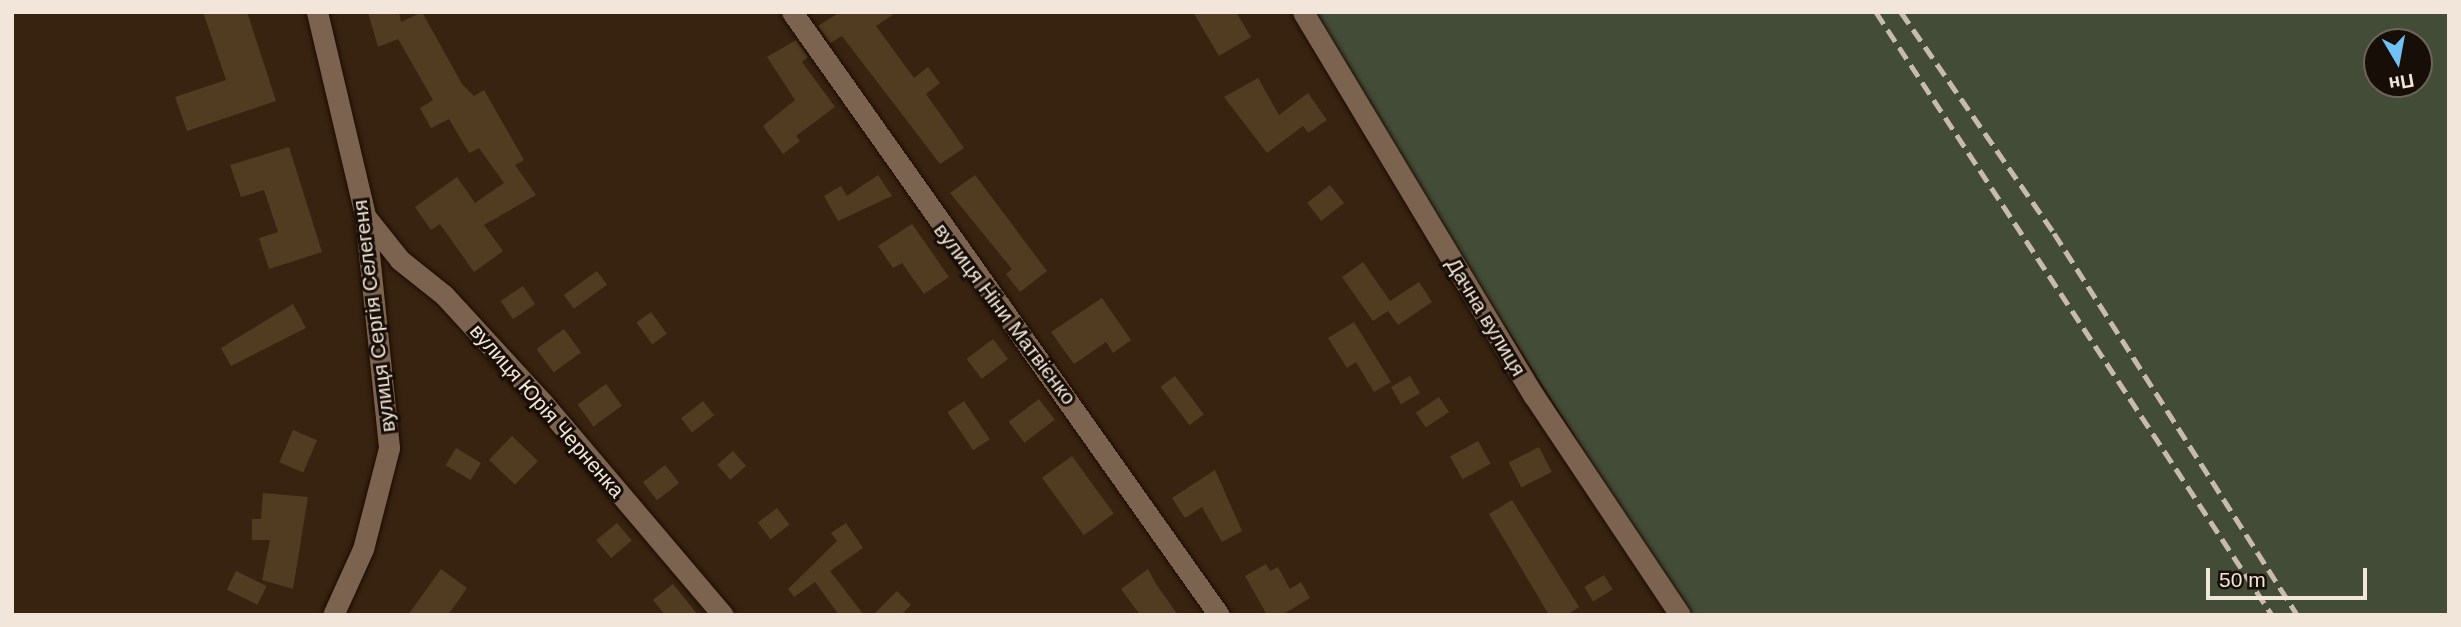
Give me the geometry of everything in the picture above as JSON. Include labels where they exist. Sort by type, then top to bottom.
[{"type":"street","name":"вулиця Сергія Селегеня","points":[[317,12],[365,215],[389,448],[363,549],[333,615]]},
{"type":"street","name":"вулиця Ніни Матвієнко","points":[[792,12],[1219,615]]},
{"type":"street","name":"Дачна вулиця","points":[[1303,12],[1534,396],[1680,615]]},
{"type":"street","name":"вулиця Юрія Черненка","points":[[365,215],[400,260],[444,295],[543,403],[723,615]]},
{"type":"green space","points":[[1307,12],[2449,12],[2449,615],[1688,615]]},
{"type":"building","points":[[203,12],[247,12],[276,101],[187,131],[175,97],[226,80]]},
{"type":"building","points":[[368,12],[399,12],[401,22],[422,12],[462,84],[474,96],[484,90],[524,160],[515,165],[536,195],[484,225],[503,251],[474,272],[440,224],[431,230],[415,207],[457,177],[475,203],[504,183],[479,148],[469,153],[449,119],[431,128],[420,108],[433,100],[398,39],[378,47]]},
{"type":"building","points":[[840,12],[897,12],[876,26],[914,78],[928,67],[940,83],[926,94],[964,148],[940,164],[842,36],[830,43],[818,26]]},
{"type":"building","points":[[1193,12],[1236,12],[1251,37],[1219,56]]},
{"type":"building","points":[[796,40],[808,57],[802,62],[835,107],[796,136],[800,141],[783,154],[763,126],[795,100],[767,57]]},
{"type":"building","points":[[1258,78],[1279,115],[1308,93],[1327,120],[1308,133],[1303,126],[1267,153],[1224,97]]},
{"type":"building","points":[[289,147],[322,252],[269,269],[259,238],[278,232],[264,190],[241,197],[230,165]]},
{"type":"building","points":[[878,175],[892,196],[838,221],[824,196],[841,186],[847,196]]},
{"type":"building","points":[[975,175],[1047,271],[1020,292],[1006,274],[1012,269],[950,193]]},
{"type":"building","points":[[1330,185],[1344,203],[1321,221],[1307,203]]},
{"type":"building","points":[[912,224],[949,277],[924,294],[902,263],[893,268],[878,246]]},
{"type":"building","points":[[1363,262],[1390,301],[1419,282],[1432,302],[1398,325],[1388,311],[1373,321],[1342,277]]},
{"type":"building","points":[[597,271],[607,285],[574,309],[564,295]]},
{"type":"building","points":[[523,286],[535,304],[513,319],[501,301]]},
{"type":"building","points":[[1102,298],[1131,340],[1113,353],[1106,342],[1074,364],[1051,332]]},
{"type":"building","points":[[293,304],[306,328],[231,366],[221,348]]},
{"type":"building","points":[[651,312],[667,334],[652,344],[636,323]]},
{"type":"building","points":[[1354,322],[1391,382],[1374,392],[1356,362],[1347,368],[1328,338]]},
{"type":"building","points":[[564,329],[581,352],[554,372],[536,349]]},
{"type":"building","points":[[993,339],[1008,359],[982,379],[967,359]]},
{"type":"building","points":[[1175,376],[1204,414],[1190,425],[1161,387]]},
{"type":"building","points":[[1410,376],[1420,393],[1401,404],[1391,387]]},
{"type":"building","points":[[606,384],[622,406],[594,426],[578,405]]},
{"type":"building","points":[[1439,397],[1449,412],[1426,428],[1416,413]]},
{"type":"building","points":[[1039,399],[1055,420],[1024,443],[1009,422]]},
{"type":"building","points":[[703,401],[714,415],[692,432],[681,418]]},
{"type":"building","points":[[964,401],[990,439],[973,450],[947,412]]},
{"type":"building","points":[[293,430],[317,440],[303,472],[279,462]]},
{"type":"building","points":[[512,436],[538,461],[515,485],[489,460]]},
{"type":"building","points":[[1478,441],[1491,464],[1463,479],[1450,457]]},
{"type":"building","points":[[1539,447],[1552,472],[1521,487],[1509,462]]},
{"type":"building","points":[[456,448],[481,463],[471,480],[446,465]]},
{"type":"building","points":[[733,451],[746,466],[730,480],[717,465]]},
{"type":"building","points":[[1072,456],[1114,513],[1084,535],[1042,478]]},
{"type":"building","points":[[665,465],[679,483],[657,500],[643,482]]},
{"type":"building","points":[[1215,470],[1242,531],[1222,542],[1202,507],[1185,518],[1172,498]]},
{"type":"building","points":[[263,493],[308,497],[293,589],[262,580],[270,540],[252,540],[252,519],[261,519]]},
{"type":"building","points":[[1512,500],[1579,607],[1567,615],[1549,615],[1489,514]]},
{"type":"building","points":[[777,508],[790,525],[770,539],[758,522]]},
{"type":"building","points":[[617,523],[632,541],[611,558],[596,540]]},
{"type":"building","points":[[846,523],[863,548],[830,571],[864,615],[839,615],[815,582],[794,597],[788,589],[837,541],[831,533]]},
{"type":"building","points":[[1266,564],[1270,571],[1278,567],[1290,589],[1301,582],[1310,598],[1282,615],[1267,615],[1245,576]]},
{"type":"building","points":[[441,569],[467,588],[448,615],[408,615]]},
{"type":"building","points":[[1148,569],[1178,615],[1140,615],[1121,589]]},
{"type":"building","points":[[236,571],[267,586],[257,605],[227,590]]},
{"type":"building","points":[[1604,575],[1613,590],[1593,601],[1584,587]]},
{"type":"building","points":[[673,584],[698,615],[665,615],[653,600]]},
{"type":"building","points":[[897,591],[911,605],[901,615],[873,615]]},
{"type":"railway","points":[[1876,12],[2272,615]]},
{"type":"railway","points":[[1901,12],[2054,233],[2297,615]]}]
